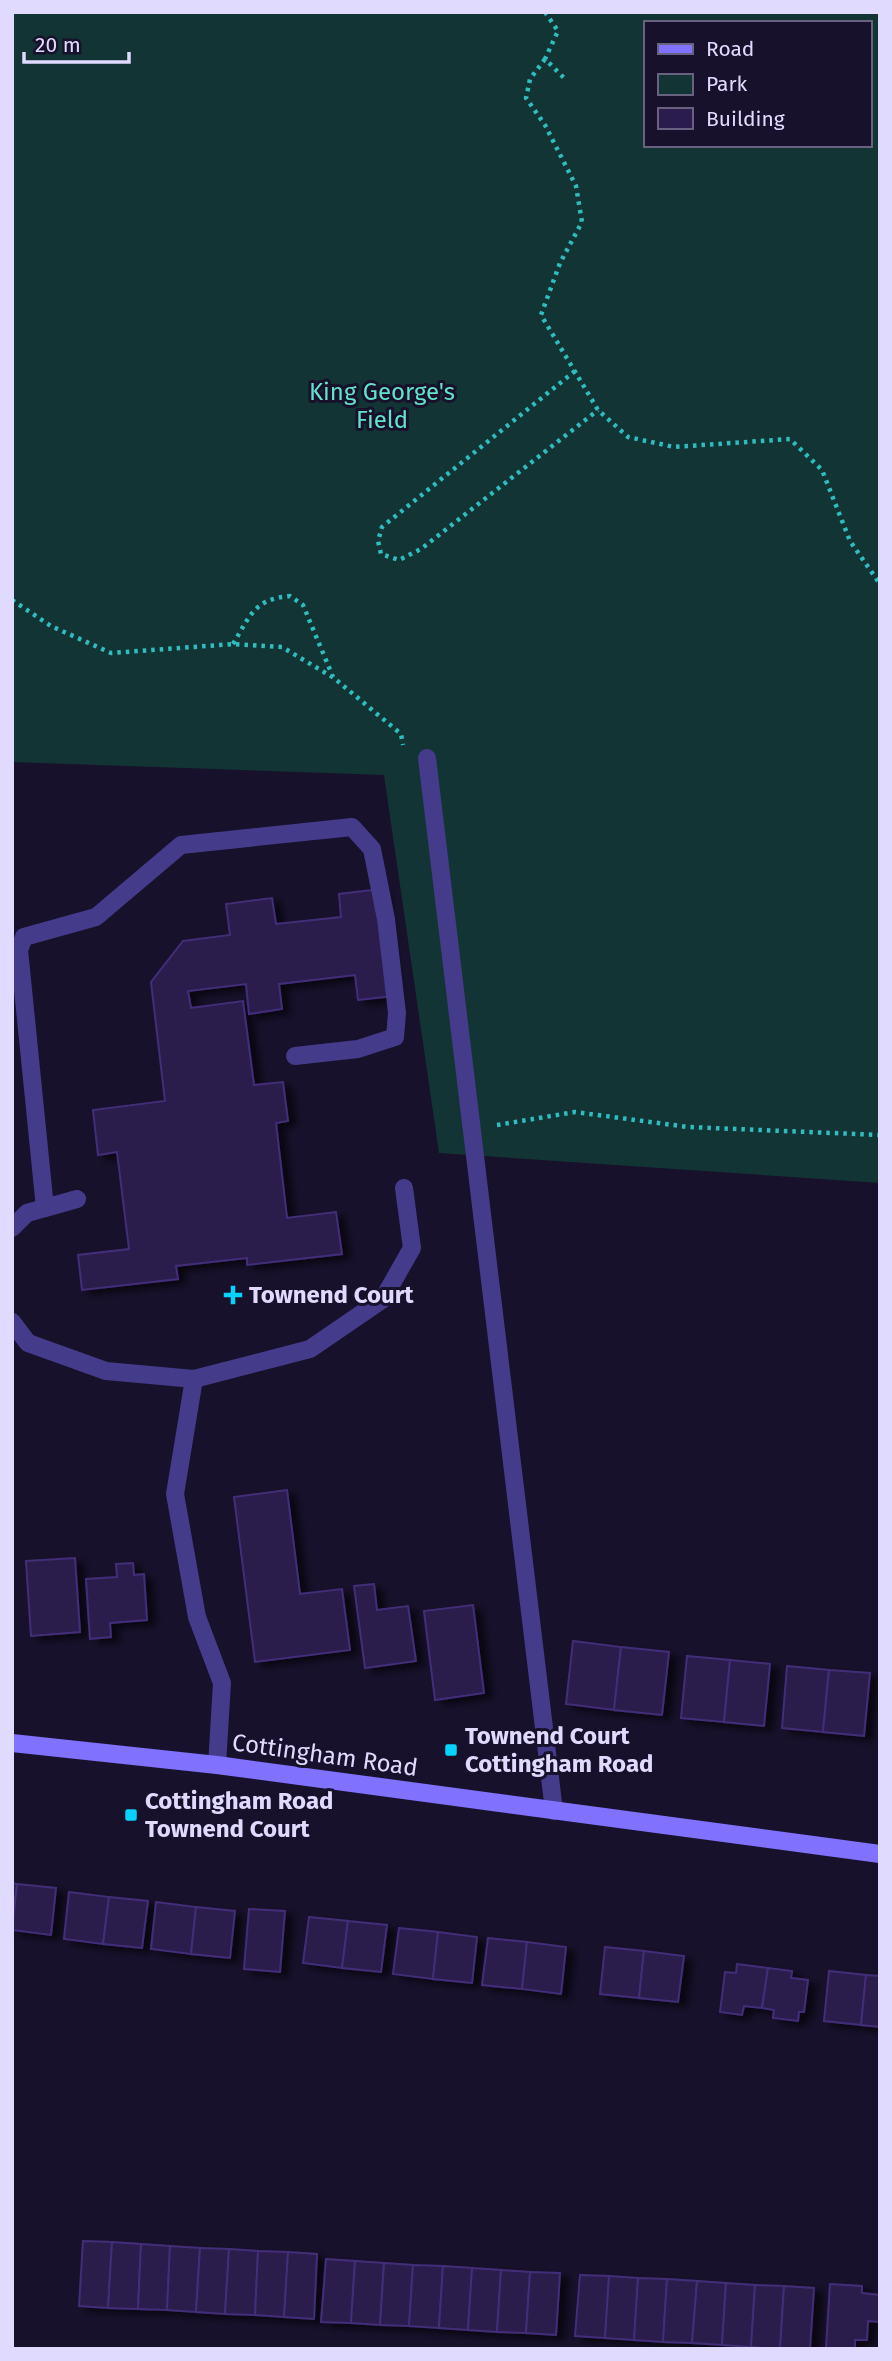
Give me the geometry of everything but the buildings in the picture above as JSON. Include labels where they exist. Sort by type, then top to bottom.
[{"type":"main road","name":"Cottingham Road","points":[[12,1743],[217,1766],[880,1854]]},
{"type":"lane","points":[[427,758],[554,1811]]},
{"type":"lane","points":[[45,1208],[19,950],[24,937],[96,917],[181,845],[352,827],[372,849],[386,919],[397,1013],[395,1037],[358,1049],[295,1056]]},
{"type":"lane","points":[[12,1322],[28,1343],[106,1371],[194,1379],[310,1349],[383,1299],[412,1248],[404,1188]]},
{"type":"lane","points":[[12,1228],[27,1213],[77,1199]]},
{"type":"lane","points":[[194,1379],[175,1494],[197,1617],[222,1683],[217,1766]]},
{"type":"path","points":[[545,12],[558,31],[545,59],[530,79],[526,98],[545,125],[576,186],[582,222],[560,263],[541,315],[598,410],[628,437],[674,447],[790,439],[822,470],[850,541],[880,584]]},
{"type":"path","points":[[545,59],[564,78]]},
{"type":"path","points":[[575,371],[382,527],[378,541],[381,554],[399,560],[421,548],[598,410]]},
{"type":"path","points":[[233,644],[254,611],[270,597],[290,596],[303,605],[334,678]]},
{"type":"path","points":[[12,600],[51,626],[111,653],[233,644],[282,647],[334,678],[401,734],[404,758],[427,758]]},
{"type":"path","points":[[472,1129],[575,1112],[688,1127],[880,1135]]},
{"type":"green space","name":"King George's Field","points":[[12,12],[880,12],[880,1183],[439,1153],[384,775],[12,762]]},
{"type":"place","name":"Townend Court","points":[[233,1295]]},
{"type":"place","name":"Townend Court Cottingham Road","points":[[451,1750]]},
{"type":"place","name":"Cottingham Road Townend Court","points":[[131,1815]]}]
